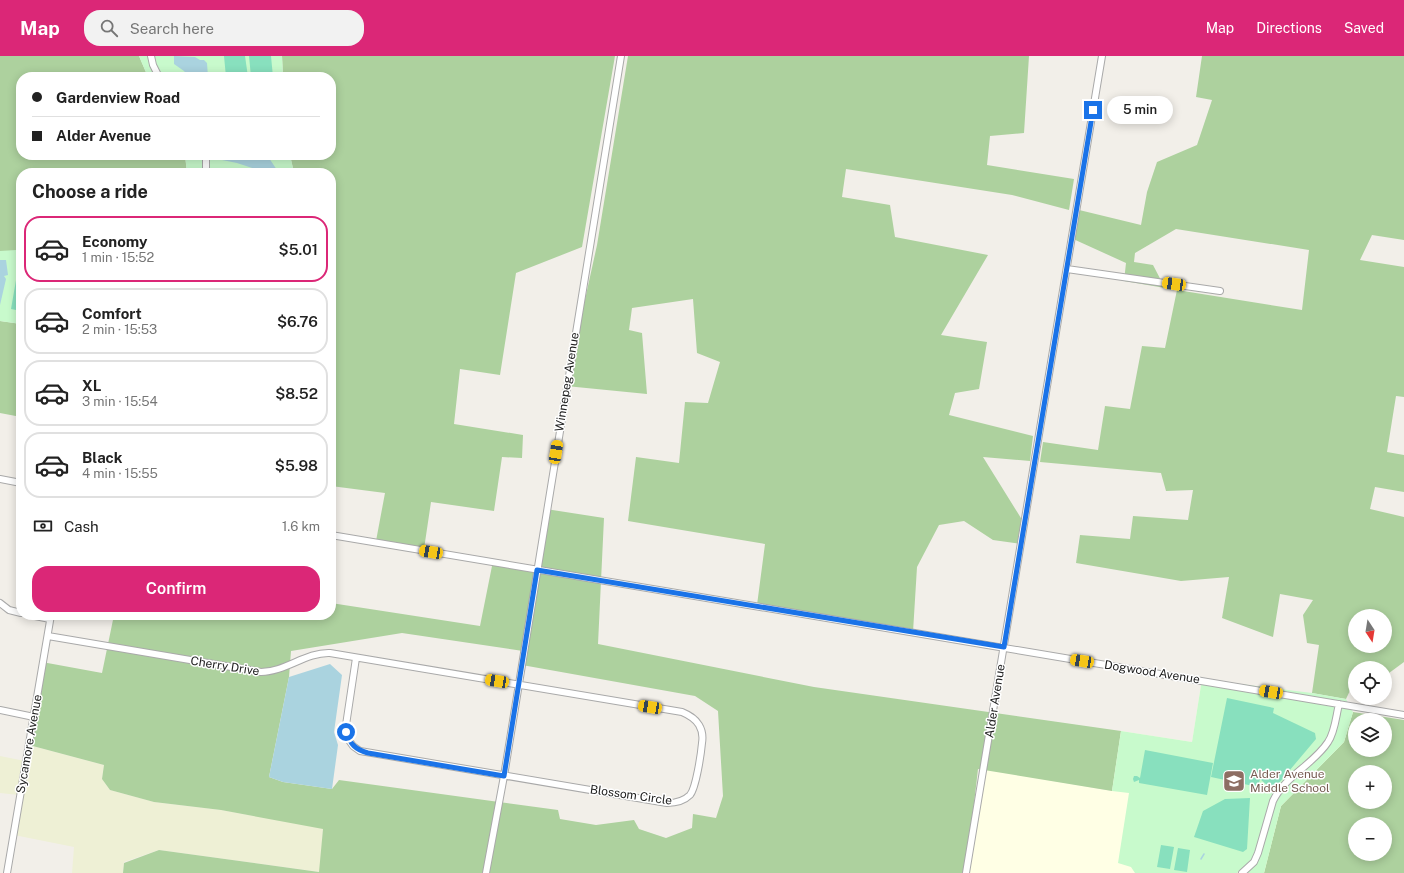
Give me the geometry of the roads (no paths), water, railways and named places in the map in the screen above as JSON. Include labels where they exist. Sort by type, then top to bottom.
[{"type":"street","points":[[151,56],[153,66],[156,72]]},
{"type":"street","name":"Winnepeg Avenue","points":[[486,873],[504,776],[621,56]]},
{"type":"street","name":"Alder Avenue","points":[[966,873],[1102,56]]},
{"type":"street","points":[[1067,269],[1220,291]]},
{"type":"street","points":[[0,479],[16,482]]},
{"type":"street","name":"Dogwood Avenue","points":[[336,536],[1404,715]]},
{"type":"street","points":[[0,603],[12,612],[16,612]]},
{"type":"street","name":"Sycamore Avenue","points":[[8,873],[50,620]]},
{"type":"street","name":"Cherry Drive","points":[[48,636],[261,672],[273,671],[323,653],[518,685]]},
{"type":"street","name":"Blossom Circle","points":[[356,658],[346,725],[348,739],[353,746],[360,751],[659,802],[674,803],[685,799],[691,793],[695,784],[702,743],[702,734],[693,717],[682,712],[518,685]]},
{"type":"street","points":[[1242,873],[1254,862],[1258,853],[1276,795],[1284,785],[1327,744],[1332,734],[1339,704]]},
{"type":"street","points":[[0,710],[34,717]]},
{"type":"water","points":[[174,56],[195,57],[200,60],[204,60],[207,63],[208,72],[185,72],[174,64]]},
{"type":"water","points":[[222,160],[270,160],[276,168],[252,168]]},
{"type":"water","points":[[0,260],[6,260],[8,275],[4,276],[6,279],[0,305]]},
{"type":"water","points":[[330,664],[342,675],[334,732],[338,745],[332,789],[283,782],[269,777],[289,677]]},
{"type":"waterway","points":[[1201,859],[1204,854]]},
{"type":"place","name":"Alder Avenue Middle School","points":[[1234,781]]}]
